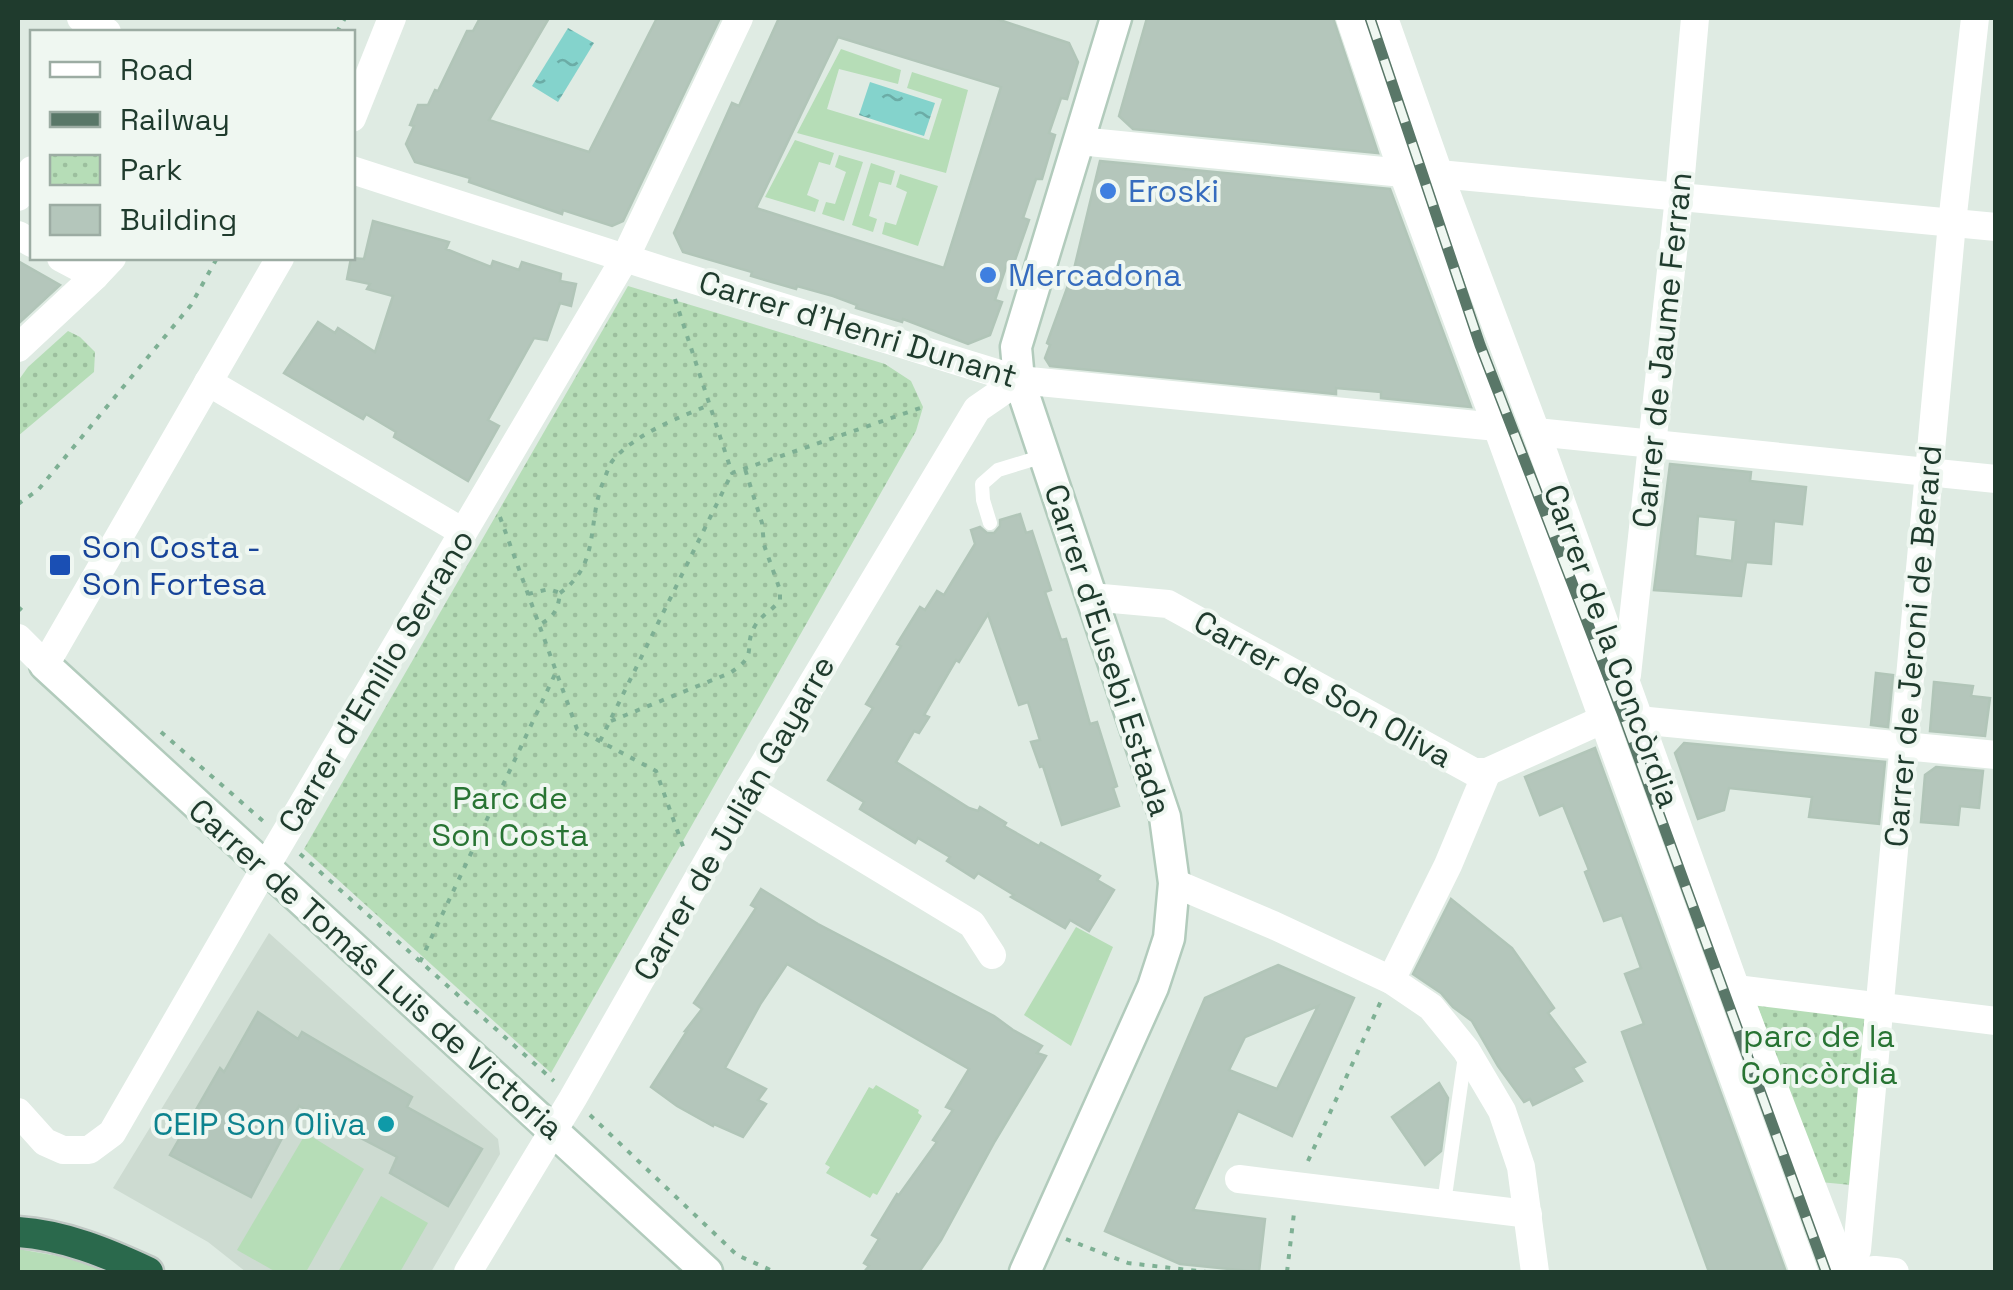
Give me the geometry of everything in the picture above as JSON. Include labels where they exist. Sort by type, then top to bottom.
[{"type":"highway","points":[[18,1232],[72,1242],[148,1272]]},
{"type":"main road","name":"Carrer d'Eusebi Estada","points":[[1025,1272],[1153,987],[1168,938],[1174,883],[1165,817],[1019,380],[1016,348],[1114,18]]},
{"type":"main road","name":"Carrer de Tomás Luis de Victoria","points":[[45,665],[707,1272]]},
{"type":"street","points":[[80,18],[105,30]]},
{"type":"street","points":[[355,110],[392,18]]},
{"type":"street","name":"Carrer d'Emilio Serrano","points":[[18,1112],[45,1142],[63,1150],[89,1150],[112,1133],[625,258],[740,18]]},
{"type":"street","name":"Carrer de la Concòrdia","points":[[1350,18],[1804,1272]]},
{"type":"street","name":"Carrer de la Concòrdia","points":[[1384,18],[1736,989],[1846,1272]]},
{"type":"street","name":"Carrer de Jaume Ferran","points":[[1626,681],[1695,18]]},
{"type":"street","name":"Carrer de Jeroni de Berard","points":[[1846,1272],[1858,1250],[1952,223],[1975,18]]},
{"type":"street","points":[[1078,141],[1403,173]]},
{"type":"street","name":"Carrer d'Henri Dunant","points":[[355,171],[1019,380],[1498,427]]},
{"type":"street","points":[[18,196],[30,174]]},
{"type":"street","points":[[1439,174],[1996,227]]},
{"type":"street","points":[[71,260],[104,267]]},
{"type":"street","points":[[22,627],[45,665],[279,260]]},
{"type":"street","points":[[18,348],[104,267]]},
{"type":"street","name":"Carrer de Julián Gayarre","points":[[468,1272],[573,1098],[749,789],[977,409],[1019,380]]},
{"type":"street","points":[[208,382],[464,532]]},
{"type":"street","points":[[1536,432],[1996,479]]},
{"type":"street","name":"Carrer de Son Oliva","points":[[1092,598],[1168,604],[1474,772],[1487,772],[1604,720]]},
{"type":"street","points":[[1638,720],[1996,755]]},
{"type":"street","points":[[1391,980],[1448,865],[1487,772]]},
{"type":"street","points":[[749,789],[972,924],[992,955]]},
{"type":"street","points":[[1174,883],[1391,980],[1431,1008],[1466,1050],[1502,1111],[1520,1167],[1535,1272]]},
{"type":"street","points":[[1736,989],[1996,1021]]},
{"type":"street","points":[[1239,1179],[1528,1214]]},
{"type":"street","points":[[1858,1272],[1894,1272]]},
{"type":"lane","points":[[990,524],[982,484],[998,470],[1045,456]]},
{"type":"lane","points":[[1444,1203],[1466,1050]]},
{"type":"path","points":[[18,504],[38,490],[179,319],[216,260]]},
{"type":"path","points":[[600,741],[732,473],[665,270]]},
{"type":"path","points":[[539,625],[552,618],[560,593],[581,571],[590,554],[600,488],[612,460],[648,432],[709,405]]},
{"type":"path","points":[[732,473],[922,407]]},
{"type":"path","points":[[610,721],[744,664],[756,626],[780,600],[745,469]]},
{"type":"path","points":[[489,489],[578,728],[656,771],[696,882]]},
{"type":"path","points":[[528,594],[549,589],[560,593]]},
{"type":"path","points":[[18,606],[22,627]]},
{"type":"path","points":[[420,962],[556,672]]},
{"type":"path","points":[[163,734],[573,1098],[737,1255],[775,1272]]},
{"type":"path","points":[[1287,1272],[1297,1186],[1391,980]]},
{"type":"path","points":[[1045,1231],[1128,1263],[1206,1272]]},
{"type":"shaded area","points":[[269,933],[498,1139],[500,1154],[431,1272],[246,1272],[208,1242],[113,1188]]},
{"type":"green space","points":[[841,49],[901,70],[898,84],[839,69],[827,109],[929,140],[942,99],[907,88],[912,72],[968,90],[946,173],[797,133]]},
{"type":"green space","points":[[795,140],[834,153],[830,165],[819,162],[807,195],[819,200],[815,212],[765,197]]},
{"type":"green space","points":[[839,155],[863,162],[844,221],[822,214],[826,202],[835,204],[846,172],[835,167]]},
{"type":"green space","points":[[871,163],[895,171],[891,185],[879,182],[869,216],[877,219],[873,232],[852,225]]},
{"type":"green space","points":[[900,174],[938,186],[918,246],[882,234],[885,222],[896,225],[907,192],[896,187]]},
{"type":"green space","name":"Parc de Son Costa","points":[[628,286],[885,364],[911,381],[923,407],[916,431],[551,1073],[304,849]]},
{"type":"green space","points":[[68,331],[95,352],[94,372],[18,436],[18,381]]},
{"type":"green space","points":[[1076,927],[1113,947],[1071,1046],[1024,1015]]},
{"type":"green space","name":"parc de la Concòrdia","points":[[1757,1004],[1866,1018],[1851,1185],[1820,1182]]},
{"type":"green space","points":[[876,1085],[919,1110],[922,1116],[877,1195],[873,1193],[870,1198],[826,1173],[830,1167],[825,1164],[869,1087],[873,1089]]},
{"type":"green space","points":[[306,1133],[364,1169],[306,1272],[276,1272],[237,1250]]},
{"type":"green space","points":[[381,1196],[428,1223],[400,1272],[338,1272]]},
{"type":"green space","points":[[18,1249],[64,1257],[109,1272],[18,1272]]},
{"type":"water","points":[[568,28],[594,43],[558,102],[532,86]]},
{"type":"water","points":[[870,82],[935,103],[924,136],[859,115]]},
{"type":"building","points":[[480,18],[549,18],[489,120],[589,152],[657,18],[720,18],[623,221],[612,226],[563,210],[562,214],[469,182],[470,178],[415,162],[406,144],[418,105],[428,105],[435,90],[438,91],[467,31],[473,31]]},
{"type":"building","points":[[779,18],[994,18],[1069,43],[1078,62],[1067,99],[1061,98],[1049,133],[1055,135],[1042,179],[1036,179],[1023,218],[1029,220],[1014,263],[1008,261],[995,300],[1002,302],[990,335],[968,344],[903,319],[902,322],[856,308],[857,305],[833,296],[751,276],[752,272],[683,252],[674,233],[732,103],[739,106]],"holes":[[[838,37],[1001,87],[944,268],[756,208]]]},
{"type":"building","points":[[1147,18],[1333,18],[1378,153],[1133,129],[1119,116]]},
{"type":"building","points":[[1100,161],[1390,189],[1471,407],[1381,398],[1381,392],[1336,388],[1336,394],[1050,366],[1045,358],[1050,345],[1047,343],[1074,269]]},
{"type":"building","points":[[373,221],[449,242],[446,249],[491,267],[493,261],[519,270],[522,262],[561,274],[560,281],[576,284],[571,306],[560,303],[547,340],[534,338],[488,420],[499,426],[468,481],[394,437],[396,432],[366,414],[363,419],[284,373],[318,322],[335,333],[338,328],[375,352],[393,296],[367,289],[370,284],[347,279],[351,260],[364,259]]},
{"type":"building","points":[[18,261],[60,285],[18,324]]},
{"type":"building","points":[[1670,464],[1751,472],[1750,481],[1806,487],[1802,524],[1774,521],[1771,564],[1746,562],[1741,596],[1654,590]],"holes":[[[1698,516],[1736,520],[1732,561],[1695,556]]]},
{"type":"building","points":[[1020,514],[1026,533],[1032,531],[1051,590],[1045,592],[1061,640],[1066,639],[1090,724],[1097,722],[1117,786],[1113,788],[1119,806],[1062,825],[1031,742],[1040,740],[1028,702],[1019,705],[988,614],[924,715],[929,717],[919,733],[914,731],[896,762],[969,808],[978,811],[980,807],[1006,823],[1004,826],[1100,876],[1097,880],[1114,890],[1089,931],[1070,920],[1065,928],[978,873],[974,878],[947,861],[950,857],[918,838],[915,843],[860,809],[864,802],[828,780],[873,708],[866,704],[920,607],[925,610],[937,591],[944,595],[975,544],[971,530],[980,527],[994,533],[1000,520]]},
{"type":"building","points":[[1876,673],[1893,675],[1888,727],[1871,725]]},
{"type":"building","points":[[1934,682],[1973,686],[1971,696],[1990,698],[1985,736],[1930,731]]},
{"type":"building","points":[[1684,743],[1885,762],[1879,824],[1809,817],[1812,797],[1729,788],[1724,810],[1698,819],[1675,753]]},
{"type":"building","points":[[1595,748],[1786,1272],[1709,1272],[1622,1032],[1644,1024],[1625,974],[1641,968],[1622,915],[1604,921],[1563,805],[1540,815],[1525,777]]},
{"type":"building","points":[[1936,767],[1983,771],[1979,808],[1960,806],[1958,825],[1921,822],[1925,775]]},
{"type":"building","points":[[761,889],[1042,1046],[1037,1053],[1046,1056],[919,1272],[864,1272],[869,1266],[864,1263],[879,1239],[872,1235],[937,1142],[933,1140],[953,1110],[946,1107],[969,1069],[787,964],[725,1068],[766,1089],[758,1100],[766,1104],[743,1137],[713,1126],[651,1087],[702,1009],[694,1003],[756,908],[751,905]]},
{"type":"building","points":[[1451,899],[1512,948],[1554,1008],[1548,1013],[1585,1062],[1573,1068],[1582,1081],[1533,1105],[1530,1099],[1524,1102],[1472,1021],[1413,974]]},
{"type":"building","points":[[1278,965],[1354,998],[1292,1136],[1238,1111],[1193,1210],[1265,1219],[1259,1272],[1180,1264],[1105,1231],[1205,998]],"holes":[[[1318,1006],[1277,1089],[1229,1070],[1245,1037]]]},
{"type":"building","name":"CEIP Son Oliva","points":[[258,1012],[298,1039],[302,1032],[412,1097],[407,1107],[482,1149],[448,1206],[390,1173],[397,1157],[299,1106],[251,1197],[170,1155],[220,1068],[224,1072]]},
{"type":"building","points":[[1439,1083],[1448,1098],[1441,1151],[1425,1165],[1392,1117]]},
{"type":"railway","points":[[1370,18],[1480,345],[1625,720],[1826,1272]]},
{"type":"place","name":"Eroski","points":[[1108,191]]},
{"type":"place","name":"Mercadona","points":[[988,275]]},
{"type":"place","name":"Son Costa - Son Fortesa","points":[[60,565]]},
{"type":"place","name":"CEIP Son Oliva","points":[[386,1124]]}]
